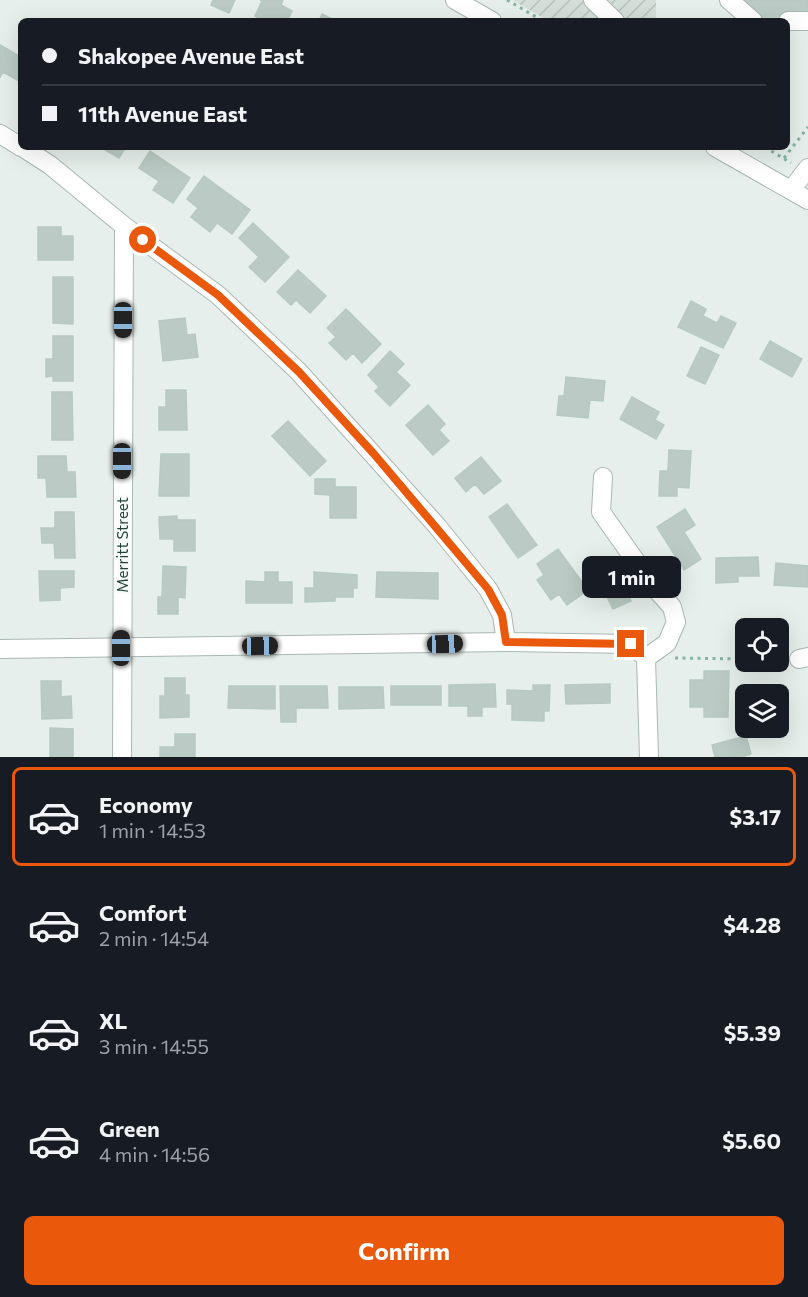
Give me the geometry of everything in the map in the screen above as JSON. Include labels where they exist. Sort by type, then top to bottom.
[{"type":"street","points":[[455,0],[487,18]]},
{"type":"street","points":[[593,0],[612,18]]},
{"type":"street","points":[[729,0],[750,18]]},
{"type":"street","points":[[790,21],[808,21]]},
{"type":"street","points":[[0,134],[18,145]]},
{"type":"street","points":[[26,150],[50,165],[124,226],[218,295],[299,372],[429,517],[488,589],[502,615],[506,642]]},
{"type":"street","points":[[720,150],[808,200]]},
{"type":"street","points":[[791,190],[807,170]]},
{"type":"street","name":"Merritt Street","points":[[122,757],[124,226]]},
{"type":"street","points":[[603,477],[602,512],[654,587],[672,607],[676,622],[667,643],[646,658]]},
{"type":"street","points":[[0,649],[506,642],[631,644],[646,658],[649,757]]},
{"type":"path","points":[[507,0],[538,18]]},
{"type":"path","points":[[784,158],[808,127]]},
{"type":"path","points":[[770,150],[807,170]]},
{"type":"path","points":[[646,658],[735,659]]},
{"type":"shaded area","points":[[512,0],[656,0],[656,18],[544,18]]},
{"type":"building","points":[[213,0],[235,0],[229,13],[211,5]]},
{"type":"building","points":[[260,0],[283,0],[281,5],[292,11],[288,18],[259,18],[255,16],[262,1]]},
{"type":"building","points":[[739,0],[808,0],[808,17],[756,17]]},
{"type":"building","points":[[0,45],[18,55],[18,80],[3,72],[0,77]]},
{"type":"building","points":[[105,150],[124,150],[119,158]]},
{"type":"building","points":[[150,151],[190,178],[173,203],[153,190],[159,181],[139,168]]},
{"type":"building","points":[[204,176],[250,210],[232,234],[217,223],[210,232],[191,217],[198,208],[187,199]]},
{"type":"building","points":[[253,223],[289,257],[265,282],[249,267],[259,257],[239,238]]},
{"type":"building","points":[[38,227],[61,227],[61,236],[73,236],[73,260],[38,260]]},
{"type":"building","points":[[298,270],[326,296],[310,313],[296,300],[291,305],[277,292]]},
{"type":"building","points":[[53,277],[73,277],[73,324],[53,323]]},
{"type":"building","points":[[691,301],[706,309],[703,316],[717,323],[721,316],[736,323],[723,348],[678,327]]},
{"type":"building","points":[[346,309],[381,344],[362,363],[353,353],[346,360],[329,343],[336,337],[327,328]]},
{"type":"building","points":[[185,318],[187,335],[195,334],[198,357],[163,361],[159,321]]},
{"type":"building","points":[[53,336],[73,336],[73,381],[53,381],[53,376],[46,377],[46,359],[53,359]]},
{"type":"building","points":[[770,341],[802,359],[792,377],[760,359]]},
{"type":"building","points":[[701,347],[719,355],[705,384],[687,376]]},
{"type":"building","points":[[390,351],[404,364],[396,372],[410,385],[390,406],[375,391],[379,387],[368,375]]},
{"type":"building","points":[[566,377],[605,381],[603,401],[590,400],[588,418],[557,415],[559,396],[564,396]]},
{"type":"building","points":[[166,390],[186,390],[187,430],[159,430],[159,407],[166,407]]},
{"type":"building","points":[[52,392],[72,392],[73,440],[52,440]]},
{"type":"building","points":[[632,397],[659,412],[655,420],[664,425],[656,439],[620,419]]},
{"type":"building","points":[[428,405],[445,424],[439,430],[449,441],[433,455],[406,425]]},
{"type":"building","points":[[288,421],[326,461],[310,476],[272,436]]},
{"type":"building","points":[[669,450],[691,451],[689,488],[677,487],[677,496],[659,496],[660,471],[668,471]]},
{"type":"building","points":[[161,454],[189,454],[189,496],[159,496]]},
{"type":"building","points":[[38,456],[66,456],[67,472],[75,472],[76,497],[47,497],[46,478],[38,478]]},
{"type":"building","points":[[481,457],[501,481],[484,494],[475,484],[466,492],[455,478]]},
{"type":"building","points":[[315,479],[335,479],[335,487],[356,487],[356,518],[330,518],[330,495],[315,494]]},
{"type":"building","points":[[507,504],[537,545],[518,558],[489,517]]},
{"type":"building","points":[[685,509],[695,525],[684,532],[701,559],[684,570],[657,527]]},
{"type":"building","points":[[55,512],[74,512],[75,558],[55,558],[54,543],[42,543],[41,528],[55,528]]},
{"type":"building","points":[[177,516],[177,520],[195,520],[195,551],[174,551],[174,539],[160,539],[159,517]]},
{"type":"building","points":[[558,549],[588,590],[567,605],[559,594],[551,600],[537,580],[544,575],[537,564]]},
{"type":"building","points":[[758,557],[759,576],[738,576],[738,582],[716,583],[716,558]]},
{"type":"building","points":[[776,563],[808,566],[808,587],[774,585]]},
{"type":"building","points":[[163,566],[186,567],[185,598],[178,597],[178,614],[158,614],[158,597],[162,597]]},
{"type":"building","points":[[39,571],[74,571],[74,587],[60,588],[60,600],[40,601]]},
{"type":"building","points":[[265,572],[278,572],[278,582],[292,582],[292,603],[246,603],[246,581],[265,582]]},
{"type":"building","points":[[314,572],[357,575],[357,588],[353,588],[353,597],[335,597],[335,601],[305,602],[305,588],[314,588]]},
{"type":"building","points":[[377,572],[438,573],[438,599],[376,597]]},
{"type":"building","points":[[623,585],[631,601],[613,609],[605,593]]},
{"type":"building","points":[[704,671],[729,671],[728,717],[704,717],[704,707],[690,707],[690,680],[704,680]]},
{"type":"building","points":[[165,678],[185,678],[185,695],[189,695],[189,717],[160,718],[160,696],[165,696]]},
{"type":"building","points":[[41,681],[61,681],[61,697],[71,696],[72,718],[42,719]]},
{"type":"building","points":[[495,684],[496,707],[482,707],[482,716],[468,716],[468,706],[449,706],[449,685]]},
{"type":"building","points":[[610,684],[610,703],[566,704],[565,685]]},
{"type":"building","points":[[533,685],[550,685],[549,711],[544,711],[544,721],[512,720],[512,704],[507,704],[507,690],[533,691]]},
{"type":"building","points":[[229,686],[275,686],[275,709],[228,708]]},
{"type":"building","points":[[280,686],[327,686],[328,708],[296,708],[296,722],[281,722]]},
{"type":"building","points":[[391,686],[441,686],[441,705],[391,705]]},
{"type":"building","points":[[339,687],[383,687],[384,708],[339,709]]},
{"type":"building","points":[[50,728],[73,729],[73,757],[50,757]]},
{"type":"building","points":[[175,734],[195,734],[195,757],[160,757],[160,747],[175,747]]},
{"type":"building","points":[[747,738],[751,754],[742,757],[715,757],[712,745]]},
{"type":"route","points":[[143,240],[218,295],[299,372],[374,454],[488,589],[502,615],[506,642],[631,644]]}]
